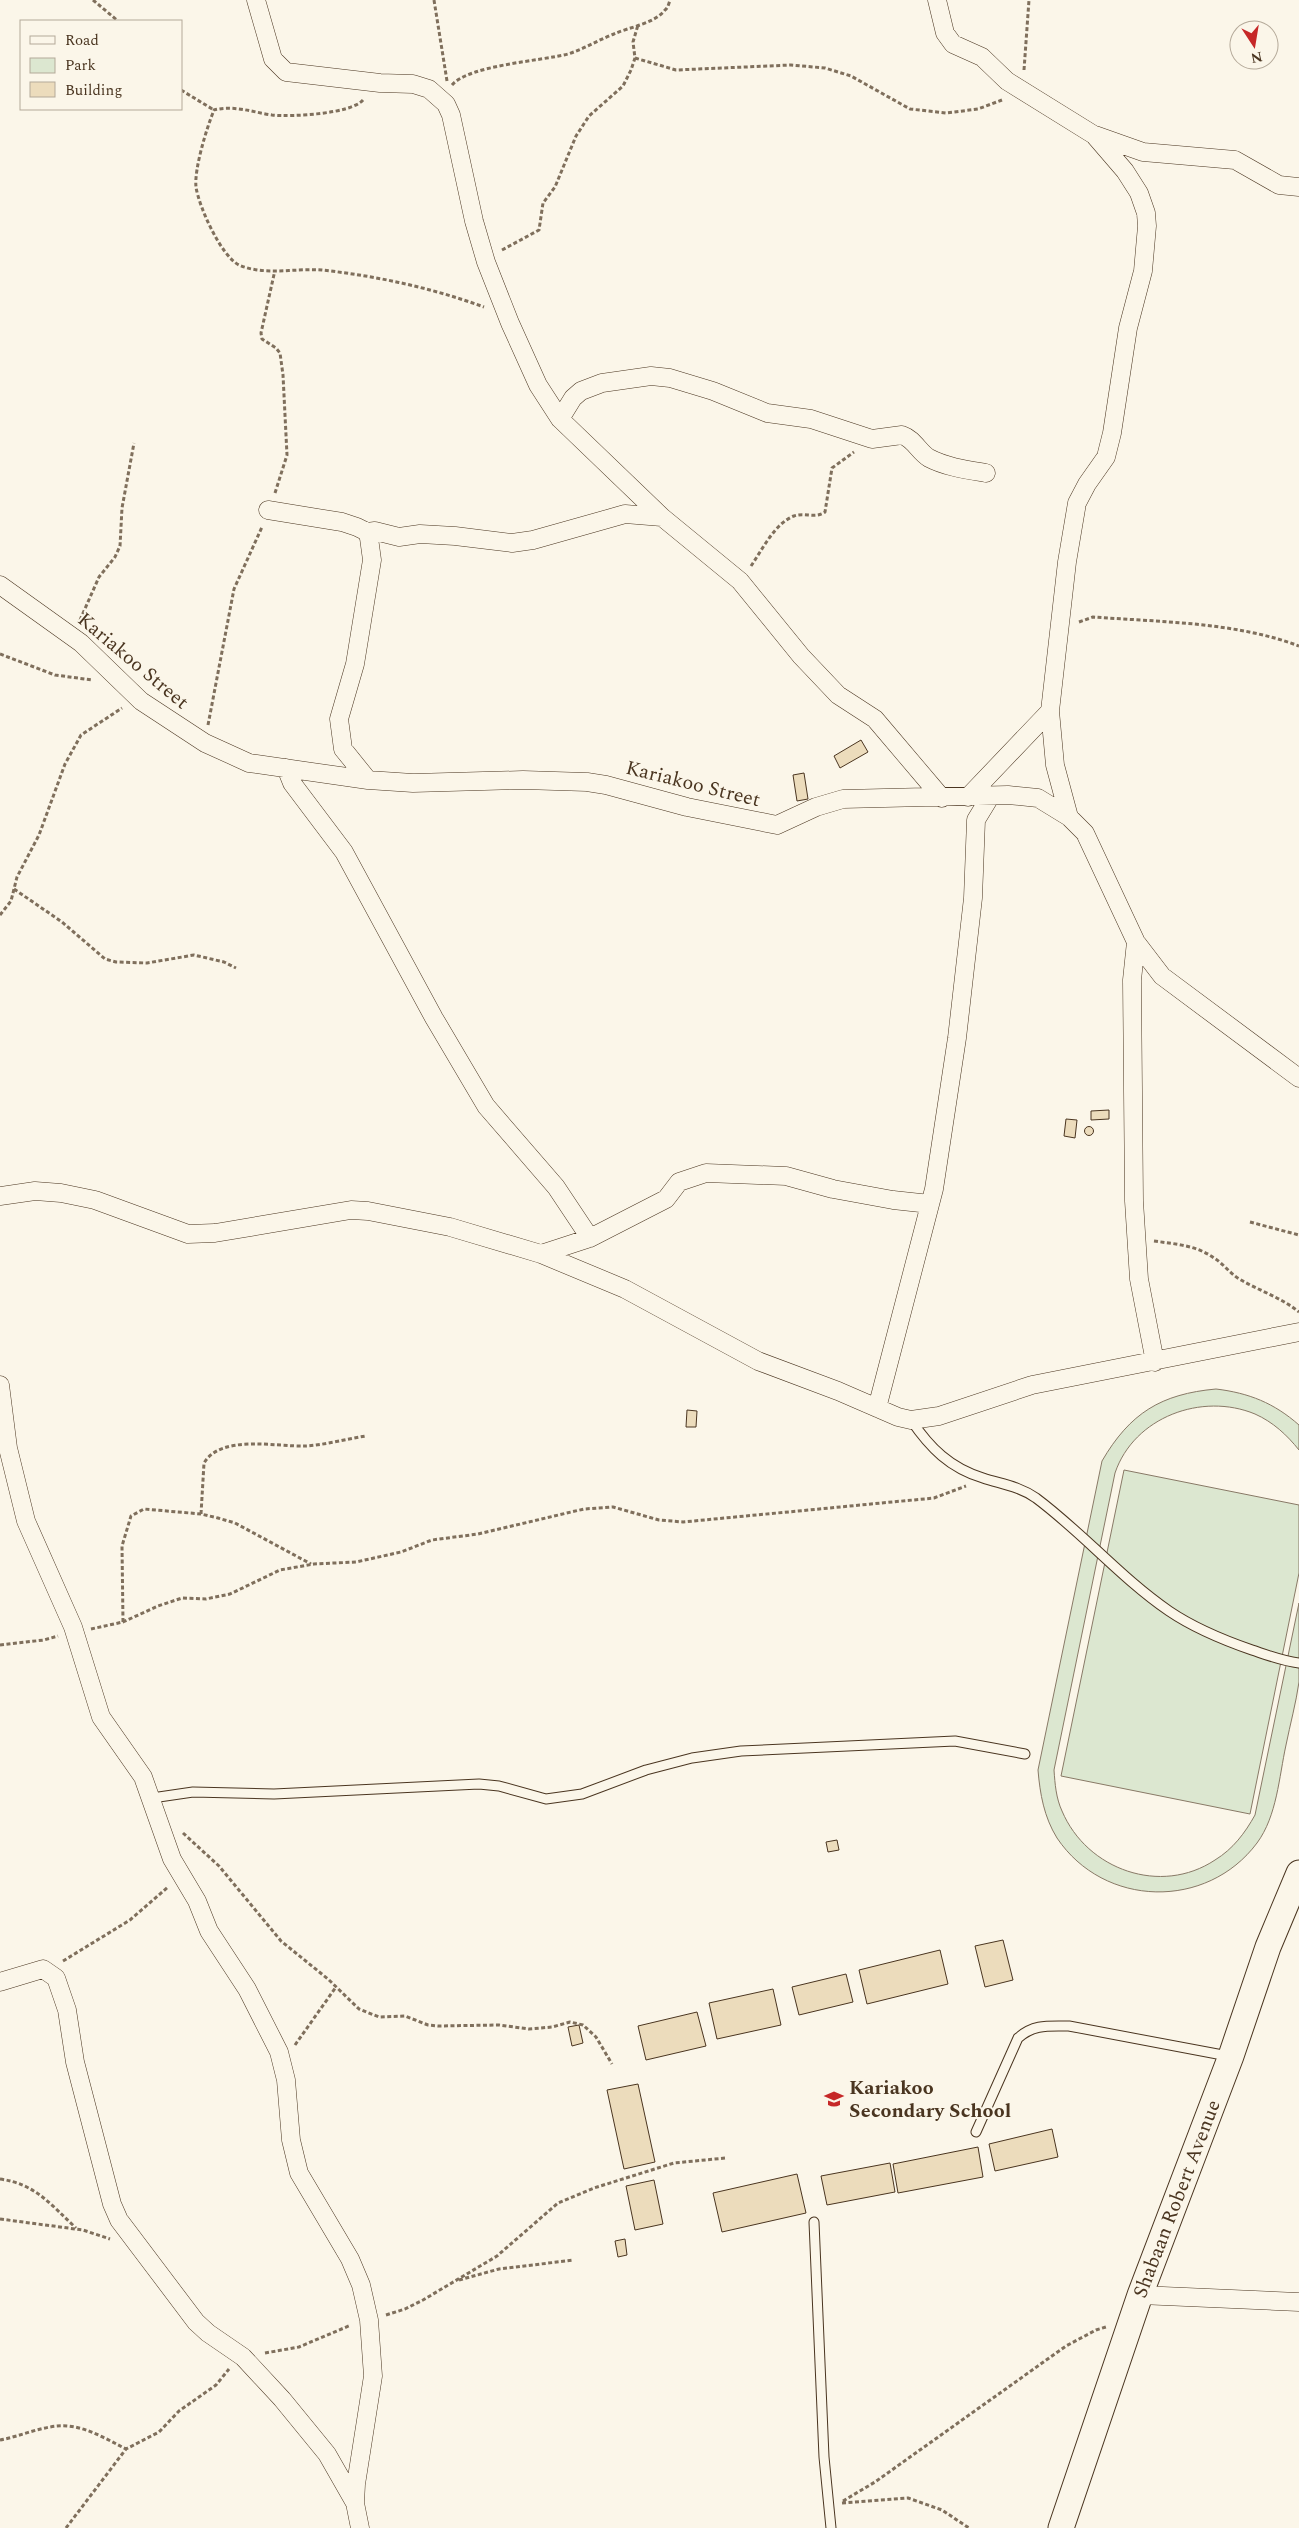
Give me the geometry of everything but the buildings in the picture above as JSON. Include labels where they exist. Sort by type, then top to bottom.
[{"type":"street","points":[[256,0],[272,59],[286,72],[380,83],[413,84],[429,89],[446,104],[451,115],[472,213],[486,262],[510,323],[538,385],[560,419],[662,518],[740,581],[819,676],[838,695],[875,719],[942,798]]},
{"type":"street","points":[[938,0],[947,38],[960,48],[982,56],[1007,81],[1094,135],[1143,152],[1235,160],[1279,185],[1299,187]]},
{"type":"street","points":[[1069,817],[1055,765],[1050,711],[1057,648],[1075,512],[1087,484],[1102,464],[1108,448],[1128,328],[1143,271],[1147,226],[1144,204],[1139,193],[1125,171],[1094,135]]},
{"type":"street","points":[[560,419],[573,398],[581,391],[602,383],[651,376],[670,378],[712,391],[766,414],[811,419],[876,439],[902,435],[917,445],[930,458],[960,468],[986,473]]},
{"type":"street","points":[[268,510],[342,522],[367,532],[375,531],[399,537],[420,534],[512,542],[533,540],[625,514],[662,518]]},
{"type":"street","points":[[367,532],[372,560],[355,664],[339,719],[342,749],[368,780]]},
{"type":"street","name":"Kariakoo Street","points":[[0,585],[72,636],[97,657],[133,694],[179,728],[249,763],[368,780],[414,783],[523,780],[587,782],[606,785],[687,807],[777,825],[816,807],[843,799],[990,797],[1008,795],[1038,798],[1069,817],[1085,833],[1094,848],[1136,942],[1162,976],[1299,1078]]},
{"type":"street","points":[[968,797],[1050,711]]},
{"type":"street","points":[[286,768],[292,783],[304,801],[344,852],[434,1018],[486,1106],[556,1187],[590,1238]]},
{"type":"street","points":[[877,1408],[930,1204],[956,1038],[970,926],[976,820],[990,797]]},
{"type":"street","points":[[1136,942],[1132,989],[1134,1202],[1139,1279],[1155,1362]]},
{"type":"street","points":[[541,1254],[590,1238],[666,1198],[679,1182],[706,1173],[786,1176],[842,1190],[930,1204]]},
{"type":"street","points":[[0,1196],[35,1192],[61,1193],[95,1200],[188,1234],[215,1233],[330,1213],[368,1210],[450,1227],[541,1254],[625,1288],[758,1361],[898,1417],[911,1420],[939,1416],[1032,1385],[1299,1332]]},
{"type":"street","points":[[0,1385],[8,1448],[26,1521],[75,1632],[101,1717],[143,1778],[172,1859],[197,1901],[209,1931],[247,1989],[280,2052],[289,2103],[290,2140],[296,2166],[358,2274],[368,2320],[372,2388],[356,2484],[355,2503],[360,2528]]},
{"type":"street","name":"Shabaan Robert Avenue","points":[[1061,2528],[1140,2295],[1231,2056],[1268,1947],[1299,1873]]},
{"type":"street","points":[[0,1982],[43,1969],[48,1970],[56,1978],[67,2010],[75,2062],[112,2204],[126,2231],[196,2322],[208,2333],[245,2359],[282,2399],[326,2454],[355,2503]]},
{"type":"street","points":[[1140,2295],[1299,2302]]},
{"type":"lane","points":[[911,1420],[926,1441],[949,1463],[960,1470],[985,1479],[1016,1487],[1034,1497],[1090,1541],[1141,1590],[1171,1612],[1219,1638],[1287,1661],[1299,1663]]},
{"type":"lane","points":[[154,1805],[193,1792],[274,1794],[479,1784],[499,1786],[546,1798],[582,1794],[646,1770],[692,1758],[742,1751],[955,1741],[1025,1754]]},
{"type":"lane","points":[[976,2132],[1018,2038],[1028,2030],[1044,2026],[1069,2026],[1231,2056]]},
{"type":"lane","points":[[814,2222],[824,2456],[831,2528]]},
{"type":"path","points":[[93,0],[117,20]]},
{"type":"path","points":[[434,0],[448,89],[456,80],[515,63],[569,54],[651,20],[665,11],[670,0]]},
{"type":"path","points":[[634,58],[676,70],[791,65],[825,68],[851,76],[910,109],[946,113],[978,109],[1023,92],[1029,0]]},
{"type":"path","points":[[486,262],[505,248],[539,230],[543,203],[555,187],[576,136],[589,116],[623,86],[634,58],[633,42],[638,24]]},
{"type":"path","points":[[182,91],[214,110],[226,107],[291,116],[350,109],[359,105],[380,83]]},
{"type":"path","points":[[214,110],[202,147],[196,186],[218,244],[228,257],[239,264],[253,269],[306,269],[353,274],[449,294],[485,308],[510,323]]},
{"type":"path","points":[[740,581],[776,531],[784,523],[796,515],[820,516],[825,512],[832,468],[876,439]]},
{"type":"path","points":[[72,636],[99,577],[115,557],[120,546],[122,508],[134,443]]},
{"type":"path","points":[[1057,648],[1066,633],[1081,620],[1093,617],[1213,626],[1283,640],[1299,646]]},
{"type":"path","points":[[0,654],[55,675],[82,678],[133,694]]},
{"type":"path","points":[[0,915],[11,901],[17,877],[38,835],[66,764],[81,735],[133,694]]},
{"type":"path","points":[[14,889],[62,922],[105,959],[116,962],[147,963],[194,955],[224,962],[236,968]]},
{"type":"path","points":[[1250,1222],[1299,1235]]},
{"type":"path","points":[[1136,1238],[1185,1245],[1202,1250],[1215,1258],[1238,1278],[1290,1305],[1299,1312]]},
{"type":"path","points":[[201,1514],[204,1463],[208,1456],[216,1451],[246,1444],[307,1446],[366,1436]]},
{"type":"path","points":[[0,1645],[44,1640],[123,1622],[158,1606],[182,1598],[206,1599],[230,1594],[280,1570],[311,1565],[356,1562],[401,1552],[432,1540],[478,1534],[602,1506],[659,1520],[683,1522],[934,1498],[985,1479]]},
{"type":"path","points":[[123,1622],[122,1546],[131,1516],[144,1509],[201,1514],[235,1523],[311,1565]]},
{"type":"path","points":[[154,1805],[220,1866],[281,1941],[336,1986],[359,2010],[379,2017],[405,2016],[428,2025],[476,2027],[499,2025],[529,2029],[552,2027],[570,2022],[583,2025],[596,2037],[612,2064]]},
{"type":"path","points":[[48,1970],[130,1920],[182,1875]]},
{"type":"path","points":[[283,2063],[336,1986]]},
{"type":"path","points":[[66,2528],[126,2449],[159,2432],[179,2411],[216,2385],[245,2359],[280,2349],[299,2347],[342,2327],[405,2309],[497,2256],[558,2203],[594,2188],[674,2163],[725,2158]]},
{"type":"path","points":[[0,2179],[17,2182],[37,2191],[77,2229]]},
{"type":"path","points":[[0,2219],[77,2229],[139,2249]]},
{"type":"path","points":[[454,2282],[499,2269],[574,2260]]},
{"type":"path","points":[[969,2528],[942,2510],[908,2498],[839,2504],[875,2482],[1066,2346],[1096,2330],[1131,2322]]},
{"type":"path","points":[[0,2440],[50,2428],[69,2426],[102,2437],[126,2449]]},
{"type":"green space","points":[[1216,1389],[1250,1396],[1290,1417],[1299,1425],[1299,1450],[1279,1429],[1262,1417],[1235,1408],[1213,1406],[1192,1408],[1172,1414],[1154,1424],[1137,1437],[1124,1453],[1115,1473],[1054,1770],[1058,1801],[1074,1832],[1089,1849],[1107,1862],[1128,1871],[1149,1876],[1172,1876],[1194,1871],[1215,1860],[1238,1840],[1255,1815],[1299,1603],[1298,1690],[1273,1809],[1264,1832],[1257,1843],[1236,1865],[1211,1880],[1184,1889],[1156,1892],[1128,1888],[1101,1878],[1077,1861],[1057,1838],[1043,1805],[1038,1770],[1102,1461],[1124,1430],[1149,1409],[1163,1401],[1179,1396]]},
{"type":"green space","points":[[1124,1470],[1299,1505],[1299,1573],[1250,1814],[1061,1776]]},
{"type":"place","name":"Kariakoo Secondary School","points":[[834,2099]]}]
